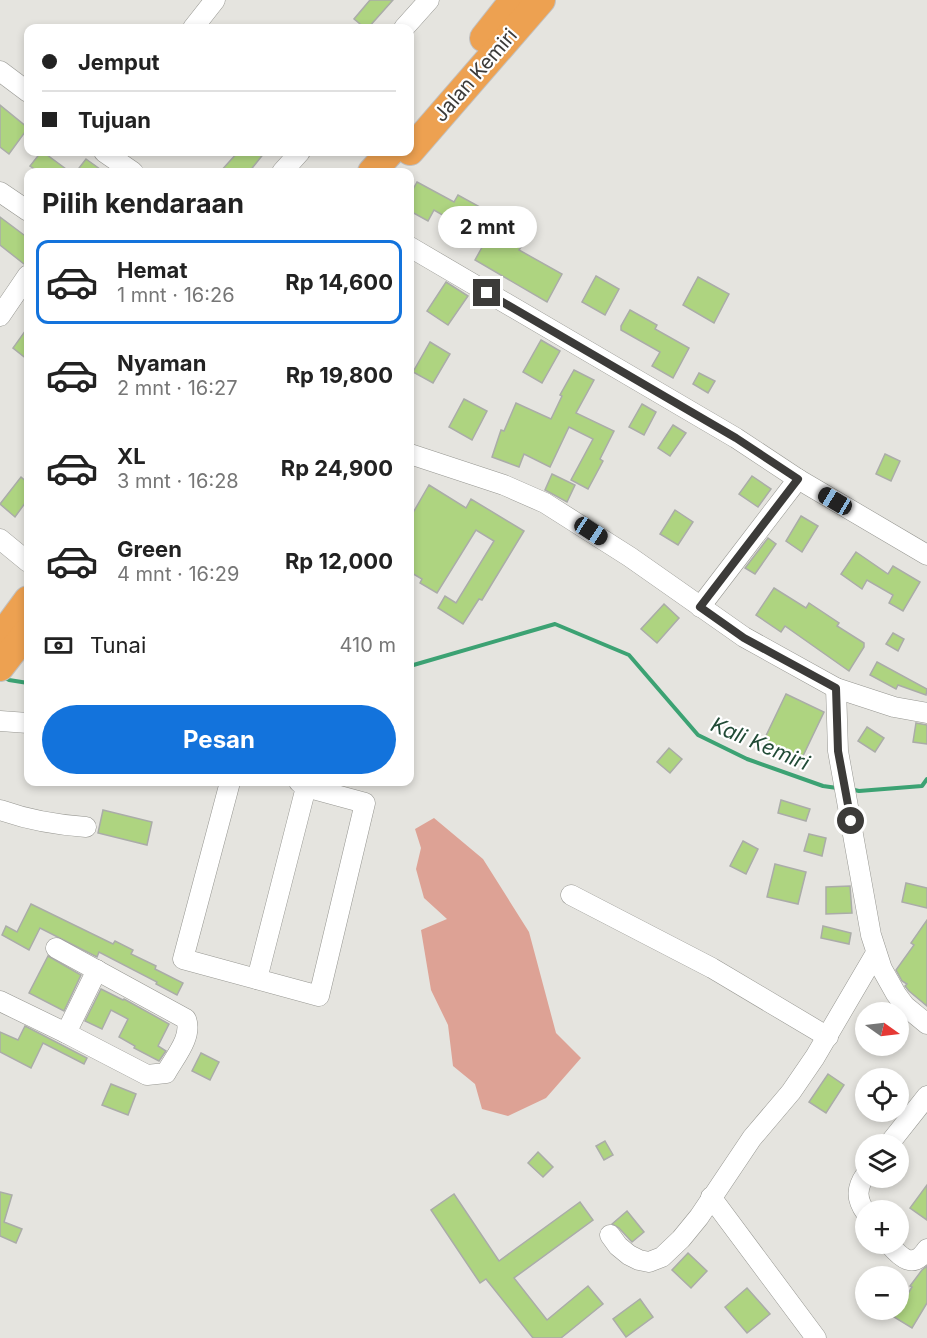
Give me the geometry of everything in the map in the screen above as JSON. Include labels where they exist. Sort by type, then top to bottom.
[{"type":"highway","name":"Jalan Kemiri","points":[[414,122],[514,0]]},
{"type":"highway","name":"Jalan Kemiri","points":[[414,145],[541,0]]},
{"type":"highway","points":[[376,168],[386,156]]},
{"type":"highway","name":"Jalan Kemiri","points":[[395,168],[405,156]]},
{"type":"highway","points":[[2,655],[24,608]]},
{"type":"highway","points":[[2,655],[24,635]]},
{"type":"street","points":[[196,24],[215,0]]},
{"type":"street","points":[[408,24],[429,0]]},
{"type":"street","points":[[0,71],[24,89]]},
{"type":"street","points":[[110,156],[127,168]]},
{"type":"street","points":[[286,168],[296,156]]},
{"type":"street","points":[[0,192],[24,208]]},
{"type":"street","points":[[414,249],[736,438],[798,479],[927,555]]},
{"type":"street","points":[[0,316],[24,281]]},
{"type":"street","points":[[414,455],[504,485],[545,503],[630,556],[744,638],[836,688],[894,707],[927,713]]},
{"type":"street","points":[[700,607],[798,479]]},
{"type":"street","points":[[836,688],[838,751],[876,953],[896,994],[905,1006],[927,1024]]},
{"type":"street","points":[[0,721],[24,723]]},
{"type":"street","points":[[229,786],[183,959],[319,996],[365,803],[309,786]]},
{"type":"street","points":[[257,979],[302,786]]},
{"type":"street","points":[[0,810],[53,824],[86,827]]},
{"type":"street","points":[[571,895],[712,968],[828,1037]]},
{"type":"street","points":[[0,1001],[147,1075],[166,1073],[183,1044],[187,1033],[186,1019],[56,948]]},
{"type":"street","points":[[610,1235],[618,1246],[639,1260],[649,1262],[662,1257],[691,1227],[752,1138],[790,1092],[828,1037],[876,953]]},
{"type":"street","points":[[66,1033],[97,970]]},
{"type":"street","points":[[897,1134],[926,1100]]},
{"type":"street","points":[[711,1197],[816,1338]]},
{"type":"street","points":[[899,1254],[903,1258],[916,1260],[923,1256],[927,1249]]},
{"type":"shaded area","points":[[434,818],[483,859],[529,932],[556,1033],[581,1058],[546,1098],[508,1116],[482,1109],[475,1084],[453,1066],[448,1025],[431,990],[421,930],[447,919],[424,898],[416,869],[421,848],[415,829]]},
{"type":"building","points":[[370,0],[393,0],[372,24],[360,24],[354,19]]},
{"type":"building","points":[[0,105],[24,125],[24,133],[9,154],[0,147]]},
{"type":"building","points":[[38,156],[48,156],[65,168],[33,168],[30,166]]},
{"type":"building","points":[[234,156],[262,156],[252,168],[224,168]]},
{"type":"building","points":[[86,159],[98,168],[79,168]]},
{"type":"building","points":[[417,182],[454,202],[458,195],[489,212],[484,222],[523,244],[519,250],[562,274],[547,302],[475,260],[486,240],[434,210],[428,221],[414,213],[414,188]]},
{"type":"building","points":[[0,217],[24,235],[24,264],[0,245]]},
{"type":"building","points":[[596,276],[619,289],[605,315],[582,302]]},
{"type":"building","points":[[698,277],[729,294],[714,323],[683,305]]},
{"type":"building","points":[[446,282],[468,296],[448,325],[427,311]]},
{"type":"building","points":[[630,310],[657,325],[655,329],[689,348],[673,378],[652,366],[660,352],[621,330]]},
{"type":"building","points":[[24,333],[24,357],[13,348]]},
{"type":"building","points":[[541,340],[560,351],[542,383],[523,372]]},
{"type":"building","points":[[430,342],[450,354],[433,383],[414,373]]},
{"type":"building","points":[[574,370],[594,380],[576,413],[614,431],[600,459],[603,461],[588,489],[571,480],[593,439],[569,427],[550,467],[524,454],[519,467],[492,457],[501,430],[504,431],[516,403],[551,419],[562,396],[560,395]]},
{"type":"building","points":[[699,373],[715,381],[708,393],[693,384]]},
{"type":"building","points":[[464,399],[487,411],[472,440],[449,427]]},
{"type":"building","points":[[642,404],[656,412],[644,435],[629,427]]},
{"type":"building","points":[[673,425],[686,433],[670,456],[658,448]]},
{"type":"building","points":[[885,454],[900,461],[891,481],[876,474]]},
{"type":"building","points":[[552,474],[575,485],[567,502],[545,490]]},
{"type":"building","points":[[752,476],[771,489],[758,507],[739,494]]},
{"type":"building","points":[[21,477],[24,480],[24,505],[15,517],[0,504]]},
{"type":"building","points":[[429,485],[466,508],[471,499],[524,531],[482,600],[479,599],[463,624],[438,608],[445,596],[456,603],[494,541],[476,530],[437,593],[420,583],[422,579],[414,574],[414,511]]},
{"type":"building","points":[[675,510],[693,522],[678,545],[660,534]]},
{"type":"building","points":[[801,516],[818,526],[802,552],[786,541]]},
{"type":"building","points":[[768,538],[776,544],[755,574],[745,568]]},
{"type":"building","points":[[856,552],[888,574],[893,566],[920,582],[903,611],[889,603],[893,595],[867,580],[862,589],[841,574]]},
{"type":"building","points":[[774,588],[806,608],[809,603],[839,623],[837,626],[864,643],[864,647],[849,671],[785,626],[781,632],[756,615]]},
{"type":"building","points":[[664,604],[679,618],[657,643],[641,629]]},
{"type":"building","points":[[893,633],[904,639],[898,651],[886,644]]},
{"type":"building","points":[[877,662],[927,689],[926,695],[898,685],[896,689],[870,675]]},
{"type":"building","points":[[786,694],[824,712],[802,758],[764,740]]},
{"type":"building","points":[[916,723],[927,725],[927,744],[913,742]]},
{"type":"building","points":[[867,727],[884,738],[875,752],[858,741]]},
{"type":"building","points":[[669,748],[682,759],[670,773],[657,762]]},
{"type":"building","points":[[781,800],[810,809],[806,821],[778,813]]},
{"type":"building","points":[[103,810],[152,822],[147,845],[98,833]]},
{"type":"building","points":[[809,834],[826,838],[822,856],[804,851]]},
{"type":"building","points":[[743,841],[758,849],[746,874],[730,866]]},
{"type":"building","points":[[775,864],[806,872],[798,904],[767,897]]},
{"type":"building","points":[[906,883],[927,888],[927,908],[902,902]]},
{"type":"building","points":[[850,886],[852,913],[826,914],[826,887]]},
{"type":"building","points":[[31,904],[113,944],[115,941],[133,950],[131,954],[183,983],[177,995],[99,952],[97,957],[40,928],[29,950],[2,935],[6,926],[17,932]]},
{"type":"building","points":[[927,920],[927,1006],[909,991],[905,986],[907,984],[902,981],[896,970],[914,945],[911,943]]},
{"type":"building","points":[[823,926],[851,933],[849,944],[821,938]]},
{"type":"building","points":[[48,956],[81,975],[64,1011],[29,993]]},
{"type":"building","points":[[101,989],[169,1024],[158,1046],[166,1051],[159,1061],[119,1037],[128,1019],[111,1010],[102,1029],[85,1021]]},
{"type":"building","points":[[25,1026],[87,1058],[84,1064],[43,1043],[31,1068],[0,1052],[0,1032],[18,1040]]},
{"type":"building","points":[[201,1053],[219,1062],[210,1080],[192,1071]]},
{"type":"building","points":[[828,1074],[844,1085],[826,1113],[809,1102]]},
{"type":"building","points":[[111,1084],[136,1094],[128,1115],[102,1105]]},
{"type":"building","points":[[605,1141],[613,1155],[604,1160],[596,1146]]},
{"type":"building","points":[[538,1152],[553,1167],[543,1177],[528,1163]]},
{"type":"building","points":[[927,1185],[927,1220],[910,1208]]},
{"type":"building","points":[[0,1192],[12,1195],[4,1222],[22,1229],[16,1243],[0,1236]]},
{"type":"building","points":[[454,1194],[499,1261],[580,1202],[593,1220],[514,1278],[547,1320],[588,1286],[603,1304],[561,1338],[533,1338],[486,1279],[480,1283],[431,1210]]},
{"type":"building","points":[[627,1211],[644,1232],[632,1242],[612,1224]]},
{"type":"building","points":[[688,1253],[707,1271],[691,1288],[672,1270]]},
{"type":"building","points":[[927,1266],[927,1303],[912,1328],[899,1320],[909,1320],[909,1292],[912,1287],[910,1286]]},
{"type":"building","points":[[747,1288],[770,1314],[747,1333],[725,1307]]},
{"type":"building","points":[[640,1299],[653,1317],[626,1337],[613,1319]]},
{"type":"waterway","name":"Kali Kemiri","points":[[414,665],[555,624],[629,655],[698,735],[747,759],[823,786],[837,788]]},
{"type":"waterway","name":"Kali Kemiri","points":[[3,677],[24,682]]},
{"type":"waterway","name":"Kali Kemiri","points":[[850,789],[859,791],[922,786],[927,779]]},
{"type":"route","points":[[487,293],[736,438],[798,479],[700,607],[744,638],[836,688],[838,751],[851,821]]}]
